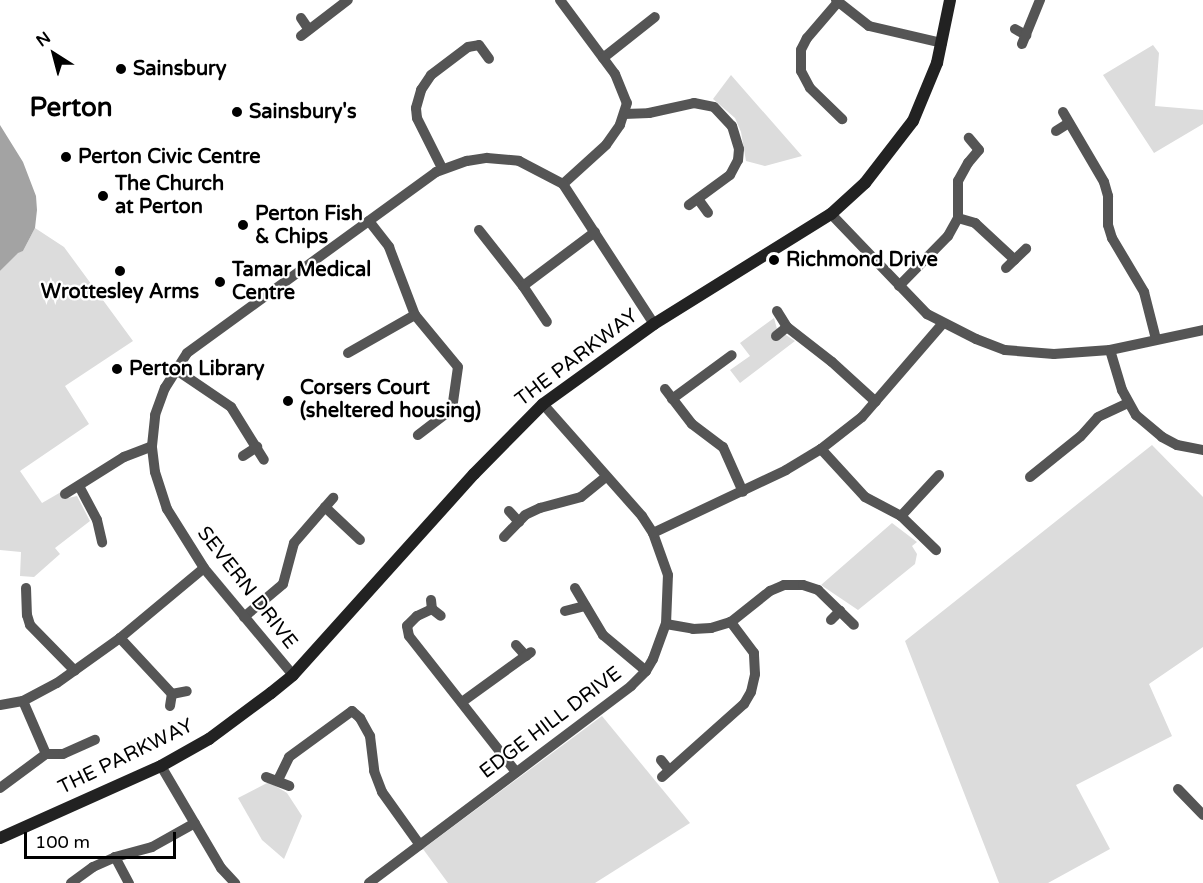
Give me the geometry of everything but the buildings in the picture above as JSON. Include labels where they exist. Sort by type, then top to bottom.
[{"type":"street","points":[[301,18],[305,33],[348,0]]},
{"type":"street","points":[[560,0],[603,58],[622,88],[627,103],[624,114],[606,145],[563,184]]},
{"type":"street","name":"THE PARKWAY","points":[[1,839],[161,766],[209,739],[293,675],[416,537],[543,404],[654,324],[831,214],[865,183],[904,136],[931,82],[942,43],[950,0]]},
{"type":"street","points":[[1015,29],[1024,39],[1040,0]]},
{"type":"street","points":[[842,119],[810,88],[801,71],[801,50],[807,38],[837,1],[858,18],[877,29],[942,43]]},
{"type":"street","points":[[603,58],[651,25]]},
{"type":"street","points":[[442,168],[417,118],[416,108],[421,90],[431,75],[468,47],[479,45],[489,59]]},
{"type":"street","points":[[624,114],[650,113],[694,104],[714,107],[723,115],[737,137],[738,160],[730,176],[693,202],[708,213]]},
{"type":"street","points":[[1063,112],[1104,182],[1108,196],[1108,225],[1116,245],[1144,292],[1156,339]]},
{"type":"street","points":[[1056,131],[1069,123]]},
{"type":"street","points":[[899,286],[948,236],[958,218],[958,181],[968,163],[979,150],[969,138]]},
{"type":"street","name":"SEVERN DRIVE","points":[[293,675],[204,568],[168,509],[155,472],[152,446],[159,400],[175,369],[195,347],[442,168],[467,161],[503,158],[534,167],[563,184],[654,324]]},
{"type":"street","points":[[831,214],[927,314],[1005,350],[1054,354],[1110,350],[1203,330]]},
{"type":"street","points":[[958,218],[975,223],[1015,260]]},
{"type":"street","points":[[369,221],[389,247],[415,315],[458,367],[452,410],[418,435]]},
{"type":"street","points":[[479,230],[523,286],[547,322]]},
{"type":"street","points":[[523,286],[595,232]]},
{"type":"street","points":[[1005,268],[1026,249]]},
{"type":"street","points":[[777,311],[787,327],[832,362],[876,402]]},
{"type":"street","points":[[348,353],[415,315]]},
{"type":"street","points":[[652,533],[743,492],[822,449],[862,417],[943,323]]},
{"type":"street","points":[[776,336],[787,327]]},
{"type":"street","points":[[1110,350],[1128,403],[1136,415],[1162,437],[1177,445],[1203,450]]},
{"type":"street","points":[[672,399],[732,355]]},
{"type":"street","points":[[175,369],[231,407],[264,460]]},
{"type":"street","points":[[665,389],[692,424],[723,447],[743,492]]},
{"type":"street","points":[[1030,477],[1081,435],[1098,417],[1128,403]]},
{"type":"street","name":"EDGE HILL DRIVE","points":[[369,883],[385,878],[420,845],[602,709],[646,671],[666,624],[668,575],[652,533],[642,516],[543,404]]},
{"type":"street","points":[[65,494],[124,457],[152,446]]},
{"type":"street","points":[[243,456],[257,447]]},
{"type":"street","points":[[822,449],[865,497],[901,516],[936,550]]},
{"type":"street","points":[[901,516],[939,475]]},
{"type":"street","points":[[504,537],[519,522],[540,508],[581,497],[606,477]]},
{"type":"street","points":[[79,486],[97,520],[102,542]]},
{"type":"street","points":[[244,617],[283,584],[294,543],[333,498]]},
{"type":"street","points":[[325,507],[353,539]]},
{"type":"street","points":[[509,511],[519,522]]},
{"type":"street","points":[[0,705],[23,701],[75,671],[120,638],[204,568]]},
{"type":"street","points":[[666,624],[693,629],[711,628],[731,622],[770,591],[784,585],[803,585],[818,590],[854,625]]},
{"type":"street","points":[[26,588],[27,615],[30,625],[75,671]]},
{"type":"street","points":[[575,588],[603,635],[646,671]]},
{"type":"street","points":[[566,611],[585,606]]},
{"type":"street","points":[[435,608],[417,616],[407,626],[409,636],[516,772]]},
{"type":"street","points":[[831,620],[840,611]]},
{"type":"street","points":[[661,760],[666,773],[744,704],[751,693],[755,674],[754,653],[731,622]]},
{"type":"street","points":[[120,638],[172,694]]},
{"type":"street","points":[[462,702],[529,654],[516,645]]},
{"type":"street","points":[[172,694],[187,692]]},
{"type":"street","points":[[170,706],[172,694]]},
{"type":"street","points":[[23,701],[46,754]]},
{"type":"street","points":[[278,780],[289,757],[352,711],[360,718],[370,736],[374,771],[382,792],[420,845]]},
{"type":"street","points":[[0,788],[46,754],[63,754],[95,740]]},
{"type":"street","points":[[161,766],[221,868],[235,883]]},
{"type":"street","points":[[266,777],[289,786]]},
{"type":"street","points":[[1178,789],[1203,815]]},
{"type":"street","points":[[71,883],[93,867],[115,857],[152,847],[195,823]]},
{"type":"street","points":[[115,857],[129,883]]},
{"type":"shaded area","points":[[1153,45],[1159,53],[1155,106],[1203,110],[1203,124],[1154,153],[1103,75]]},
{"type":"shaded area","points":[[731,75],[802,156],[765,166],[746,161],[741,132],[735,118],[713,99]]},
{"type":"shaded area","points":[[0,125],[23,162],[36,196],[37,210],[35,228],[23,251],[0,271]]},
{"type":"shaded area","points":[[35,228],[64,247],[133,341],[65,386],[89,424],[20,471],[42,503],[61,492],[64,499],[77,496],[90,521],[55,548],[60,554],[34,577],[20,576],[21,552],[0,550],[0,271],[18,252],[23,251]]},
{"type":"shaded area","points":[[774,318],[777,329],[795,341],[740,383],[730,370],[750,356],[740,343]]},
{"type":"shaded area","points":[[1152,445],[1203,497],[1203,647],[1149,684],[1172,736],[1076,785],[1110,849],[1048,883],[999,883],[905,641]]},
{"type":"shaded area","points":[[892,523],[917,542],[912,546],[917,554],[915,564],[858,610],[821,585]]},
{"type":"shaded area","points":[[602,716],[690,823],[595,883],[448,883],[423,849]]},
{"type":"shaded area","points":[[269,782],[287,793],[302,816],[284,859],[262,840],[238,798]]},
{"type":"place","name":"Sainsbury","points":[[121,69]]},
{"type":"place","name":"Sainsbury's","points":[[237,112]]},
{"type":"place","name":"Perton Civic Centre","points":[[66,157]]},
{"type":"place","name":"The Church at Perton","points":[[103,196]]},
{"type":"place","name":"Perton Fish & Chips","points":[[243,225]]},
{"type":"place","name":"Richmond Drive","points":[[774,260]]},
{"type":"place","name":"Wrottesley Arms","points":[[120,271]]},
{"type":"place","name":"Tamar Medical Centre","points":[[220,282]]},
{"type":"place","name":"Perton Library","points":[[117,369]]},
{"type":"place","name":"Corsers Court (sheltered housing)","points":[[288,401]]},
{"type":"district","name":"Perton","points":[[71,108]]}]
